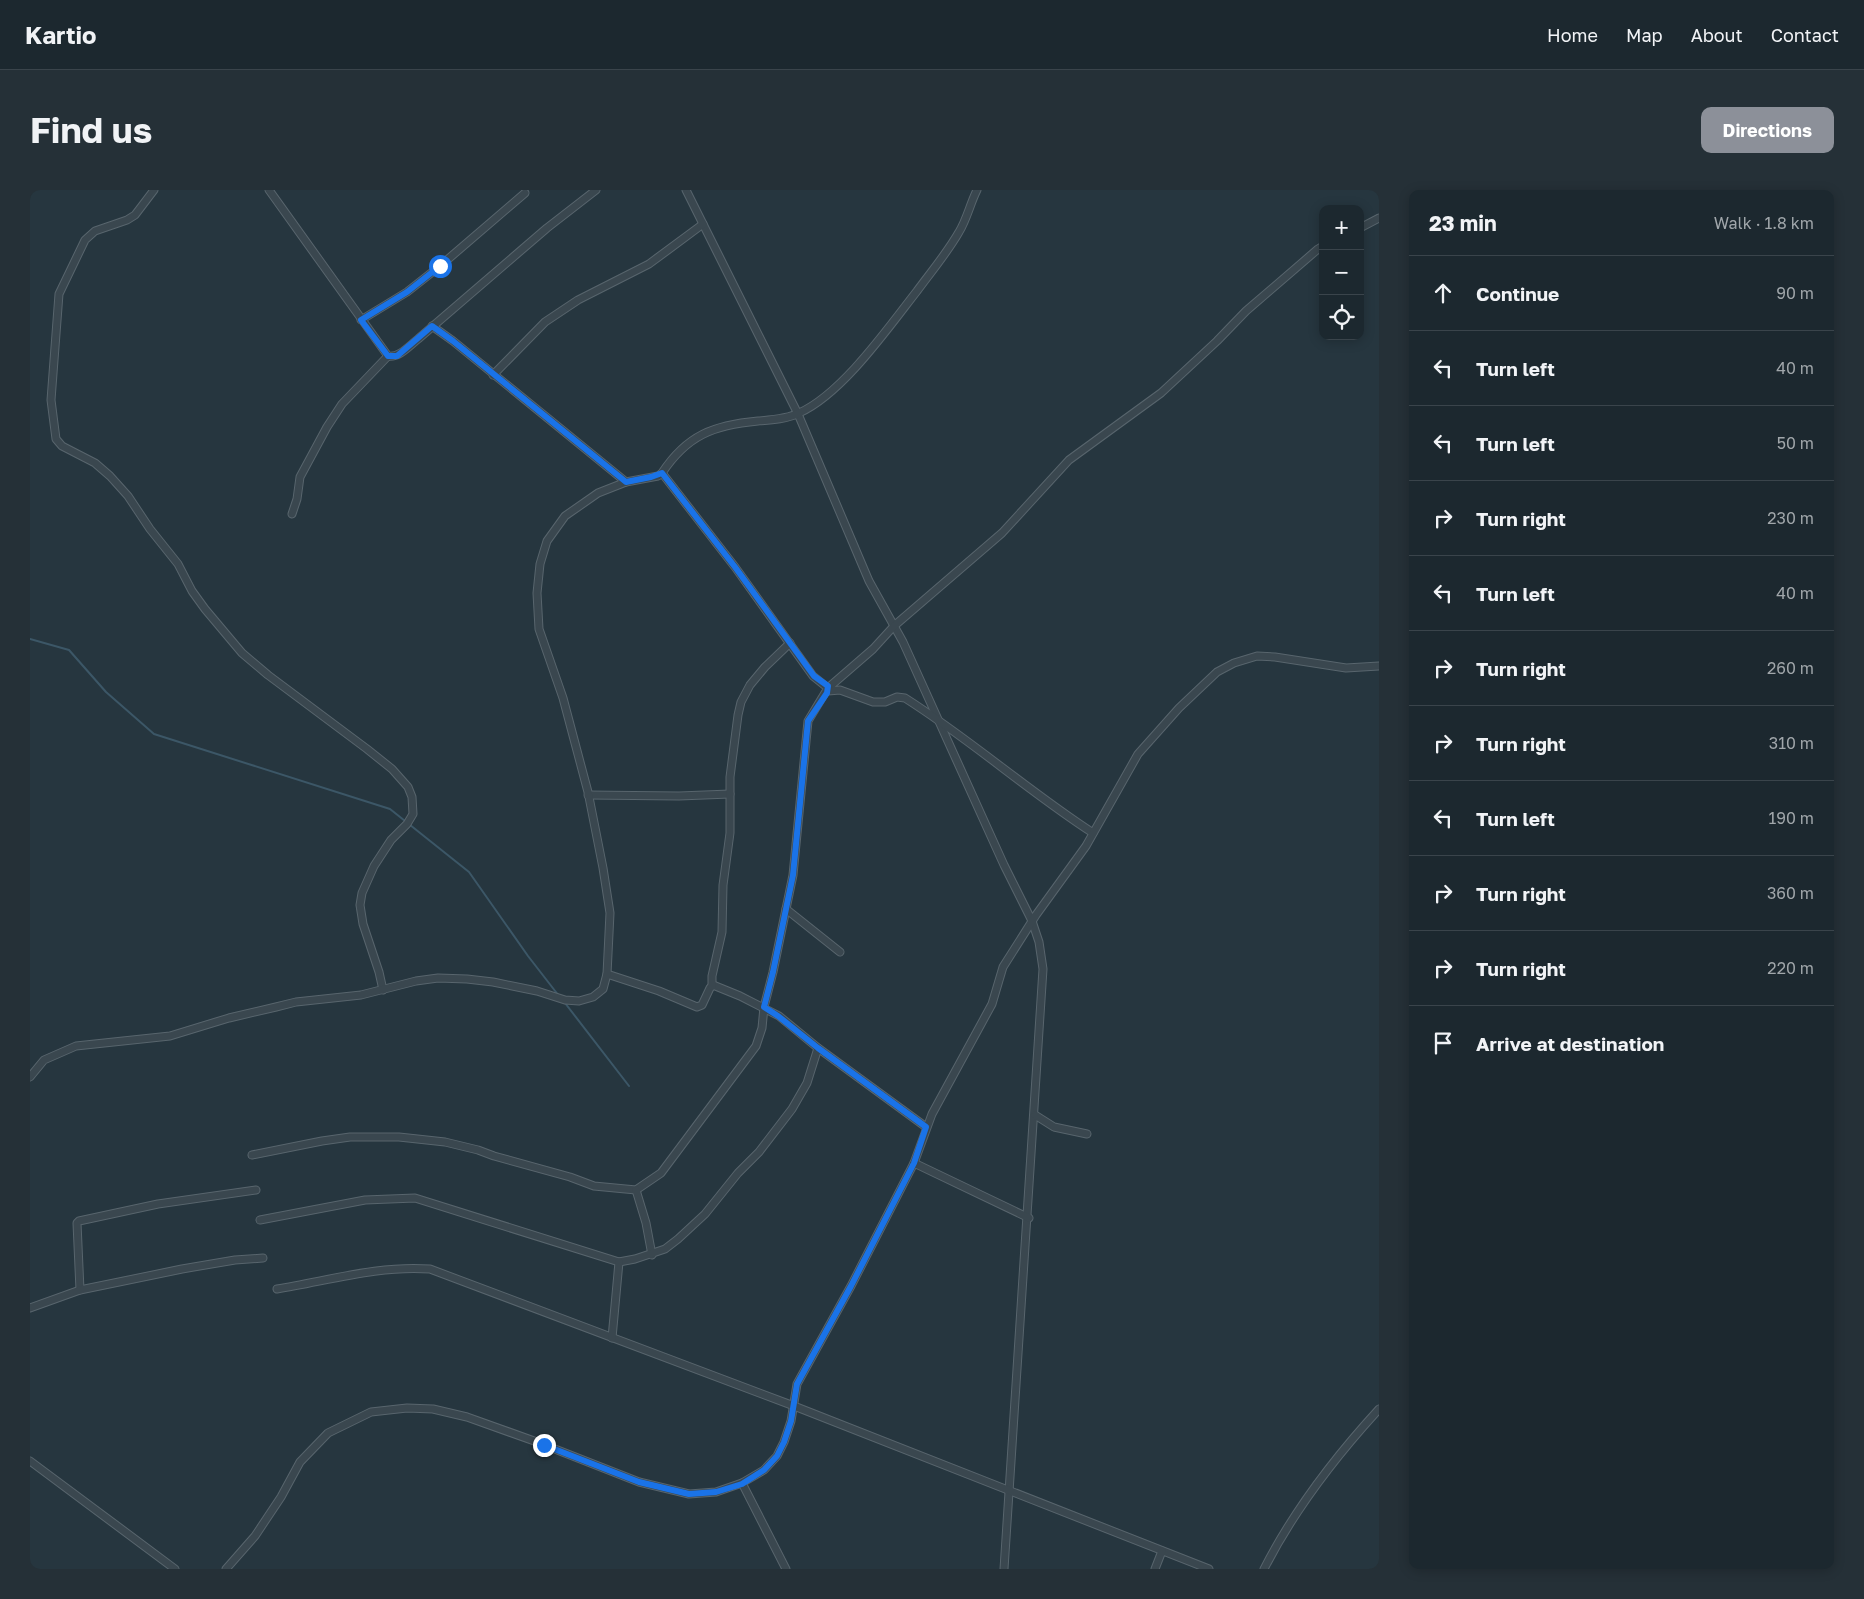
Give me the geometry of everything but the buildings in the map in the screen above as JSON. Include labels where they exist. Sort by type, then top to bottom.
[{"type":"street","points":[[154,190],[135,215],[95,232],[85,240],[59,294],[51,400],[56,439],[62,446],[95,463],[128,496],[150,529],[178,564],[192,591],[205,610],[242,654],[368,749],[392,769],[408,787],[412,797],[413,814],[407,824],[391,840],[374,866],[362,893],[360,904],[363,924],[380,972],[383,990]]},
{"type":"street","points":[[269,190],[388,356]]},
{"type":"street","points":[[292,514],[297,499],[300,477],[327,427],[342,404],[388,356],[397,356],[547,228],[596,190]]},
{"type":"street","points":[[686,190],[798,414],[868,581],[903,642],[1004,865],[1032,921],[1039,942],[1043,969],[1035,1115],[1004,1569]]},
{"type":"street","points":[[30,1077],[44,1060],[76,1046],[170,1036],[229,1018],[296,1002],[361,995],[416,981],[438,978],[467,978],[537,991],[565,1000],[579,1001],[593,997],[603,989],[607,974],[610,913],[598,842],[563,698],[539,629],[536,593],[540,564],[547,541],[565,516],[598,493],[626,482],[662,473],[684,446],[703,433],[730,424],[798,414],[834,389],[896,317],[959,232],[977,190]]},
{"type":"street","points":[[361,320],[414,287],[525,193]]},
{"type":"street","points":[[1364,226],[1379,218]]},
{"type":"street","points":[[494,375],[545,322],[578,300],[650,264],[703,224]]},
{"type":"street","points":[[252,1155],[350,1137],[400,1137],[444,1142],[478,1150],[594,1186],[636,1190],[661,1173],[759,1041],[764,1007],[793,875],[808,721],[828,690],[873,649],[894,626],[1002,533],[1069,460],[1161,393],[1246,311],[1319,248]]},
{"type":"street","points":[[432,326],[626,482]]},
{"type":"street","points":[[662,473],[701,521],[814,676],[828,690],[840,690],[873,702],[885,702],[897,697],[905,698],[992,760],[1030,790],[1093,833]]},
{"type":"street","points":[[607,974],[659,991],[697,1007],[702,1005],[712,986],[712,976],[722,932],[724,885],[730,833],[730,777],[741,702],[750,685],[765,667],[790,643]]},
{"type":"street","points":[[230,1567],[260,1528],[300,1462],[328,1432],[371,1412],[407,1408],[433,1409],[466,1417],[537,1442],[639,1482],[689,1494],[716,1492],[742,1484],[764,1470],[777,1456],[784,1442],[794,1406],[797,1384],[851,1286],[914,1163],[926,1127],[957,1065],[992,1004],[1003,967],[1032,921],[1086,846],[1138,754],[1179,708],[1217,672],[1234,662],[1257,656],[1346,668],[1379,666]]},
{"type":"street","points":[[588,795],[678,796],[730,794]]},
{"type":"street","points":[[786,909],[840,952]]},
{"type":"street","points":[[712,986],[715,985],[764,1007],[778,1016],[818,1048],[926,1127]]},
{"type":"street","points":[[260,1220],[365,1200],[415,1198],[619,1262],[652,1255],[665,1249],[678,1239],[705,1214],[738,1173],[759,1152],[792,1109],[807,1083],[818,1048]]},
{"type":"street","points":[[1035,1115],[1054,1127],[1088,1134]]},
{"type":"street","points":[[914,1163],[1028,1218]]},
{"type":"street","points":[[80,1290],[77,1224],[79,1221],[158,1204],[256,1190]]},
{"type":"street","points":[[636,1190],[646,1223],[652,1255]]},
{"type":"street","points":[[30,1308],[80,1290],[182,1268],[263,1258]]},
{"type":"street","points":[[612,1338],[619,1262]]},
{"type":"street","points":[[276,1289],[371,1272],[430,1268],[794,1406],[1209,1569]]},
{"type":"street","points":[[1264,1569],[1291,1522],[1337,1456],[1379,1409]]},
{"type":"street","points":[[30,1461],[175,1569]]},
{"type":"street","points":[[742,1484],[786,1569]]},
{"type":"street","points":[[1155,1569],[1162,1551]]},
{"type":"waterway","points":[[30,639],[69,650],[106,692],[154,734],[390,809],[469,872],[528,956],[559,996]]},
{"type":"waterway","points":[[565,1003],[629,1086]]},
{"type":"route","points":[[440,266],[407,292],[361,320],[388,356],[397,356],[432,326],[626,482],[658,476],[662,473],[701,521],[814,676],[828,686],[827,693],[808,721],[793,875],[764,1007],[926,1127],[914,1163],[851,1286],[797,1384],[791,1421],[784,1442],[777,1456],[764,1470],[742,1484],[716,1492],[689,1494],[639,1482],[544,1445]]}]
